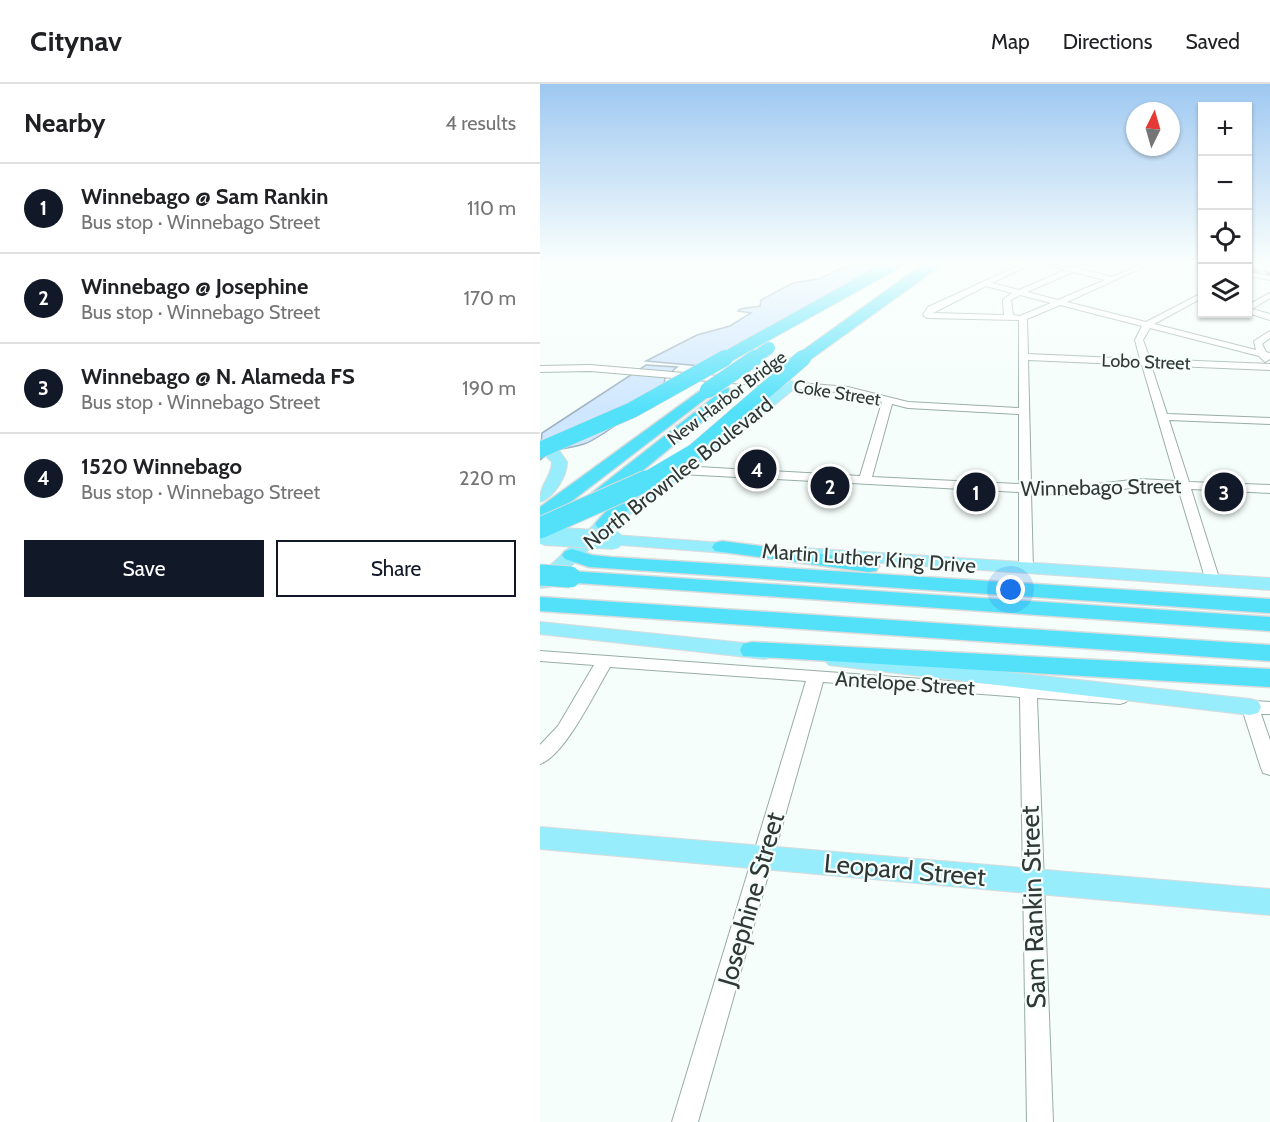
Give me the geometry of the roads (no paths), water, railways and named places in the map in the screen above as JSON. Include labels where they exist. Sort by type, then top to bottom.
[{"type":"highway","points":[[545,449],[621,417],[802,312]]},
{"type":"highway","points":[[540,497],[694,384],[765,342],[806,331],[834,312]]},
{"type":"highway","name":"New Harbor Bridge","points":[[806,331],[838,312]]},
{"type":"highway","points":[[541,536],[664,472],[694,452],[815,347],[864,312]]},
{"type":"highway","name":"New Harbor Bridge","points":[[541,536],[780,356]]},
{"type":"highway","name":"New Harbor Bridge","points":[[540,516],[694,384]]},
{"type":"highway","points":[[606,524],[628,497],[728,393]]},
{"type":"highway","points":[[722,548],[920,572],[1097,584],[1270,604]]},
{"type":"highway","points":[[572,555],[589,561],[623,564],[1270,604]]},
{"type":"highway","points":[[540,575],[1270,624]]},
{"type":"highway","points":[[543,604],[570,618],[974,646],[1135,645],[1270,653]]},
{"type":"highway","points":[[752,650],[1270,678]]},
{"type":"main road","name":"North Brownlee Boulevard","points":[[543,604],[572,555],[606,524],[681,470],[790,385]]},
{"type":"main road","points":[[540,497],[553,483],[561,469],[560,461],[545,449]]},
{"type":"main road","name":"Martin Luther King Drive","points":[[541,536],[1270,584]]},
{"type":"main road","points":[[540,628],[1260,708]]},
{"type":"main road","name":"Leopard Street","points":[[540,837],[684,852],[1270,902]]},
{"type":"street","points":[[929,312],[927,315],[1009,318],[1023,318],[1036,312]]},
{"type":"street","points":[[1008,312],[1009,318]]},
{"type":"street","points":[[1099,312],[1266,355]]},
{"type":"street","points":[[1171,312],[1148,324],[1139,340],[1213,581]]},
{"type":"street","points":[[1023,318],[1026,569]]},
{"type":"street","points":[[1270,334],[1257,343],[1266,355],[1270,367]]},
{"type":"street","name":"Lobo Street","points":[[1022,357],[1270,367]]},
{"type":"street","name":"Coke Street","points":[[540,369],[619,370],[694,384],[790,385],[848,390],[918,406],[1025,411]]},
{"type":"street","points":[[865,480],[888,400]]},
{"type":"street","points":[[1163,417],[1270,421]]},
{"type":"street","name":"Winnebago Street","points":[[681,470],[1071,491],[1140,483],[1270,489]]},
{"type":"street","name":"Antelope Street","points":[[540,656],[1260,708]]},
{"type":"street","points":[[540,757],[564,731],[605,661]]},
{"type":"street","name":"Josephine Street","points":[[685,1122],[816,676]]},
{"type":"street","name":"Sam Rankin Street","points":[[1028,692],[1040,1122]]},
{"type":"street","points":[[1260,708],[1270,768]]},
{"type":"water","points":[[747,312],[808,312],[701,366],[646,361],[697,335],[730,326],[751,313]]},
{"type":"water","points":[[646,365],[677,367],[665,378],[663,391],[612,428],[592,441],[556,450],[540,460],[542,433]]},
{"type":"place","name":"1520 Winnebago","points":[[757,469]]},
{"type":"place","name":"Winnebago @ Josephine","points":[[830,486]]},
{"type":"place","name":"Winnebago @ Sam Rankin","points":[[976,492]]},
{"type":"place","name":"Winnebago @ N. Alameda FS","points":[[1224,492]]}]
